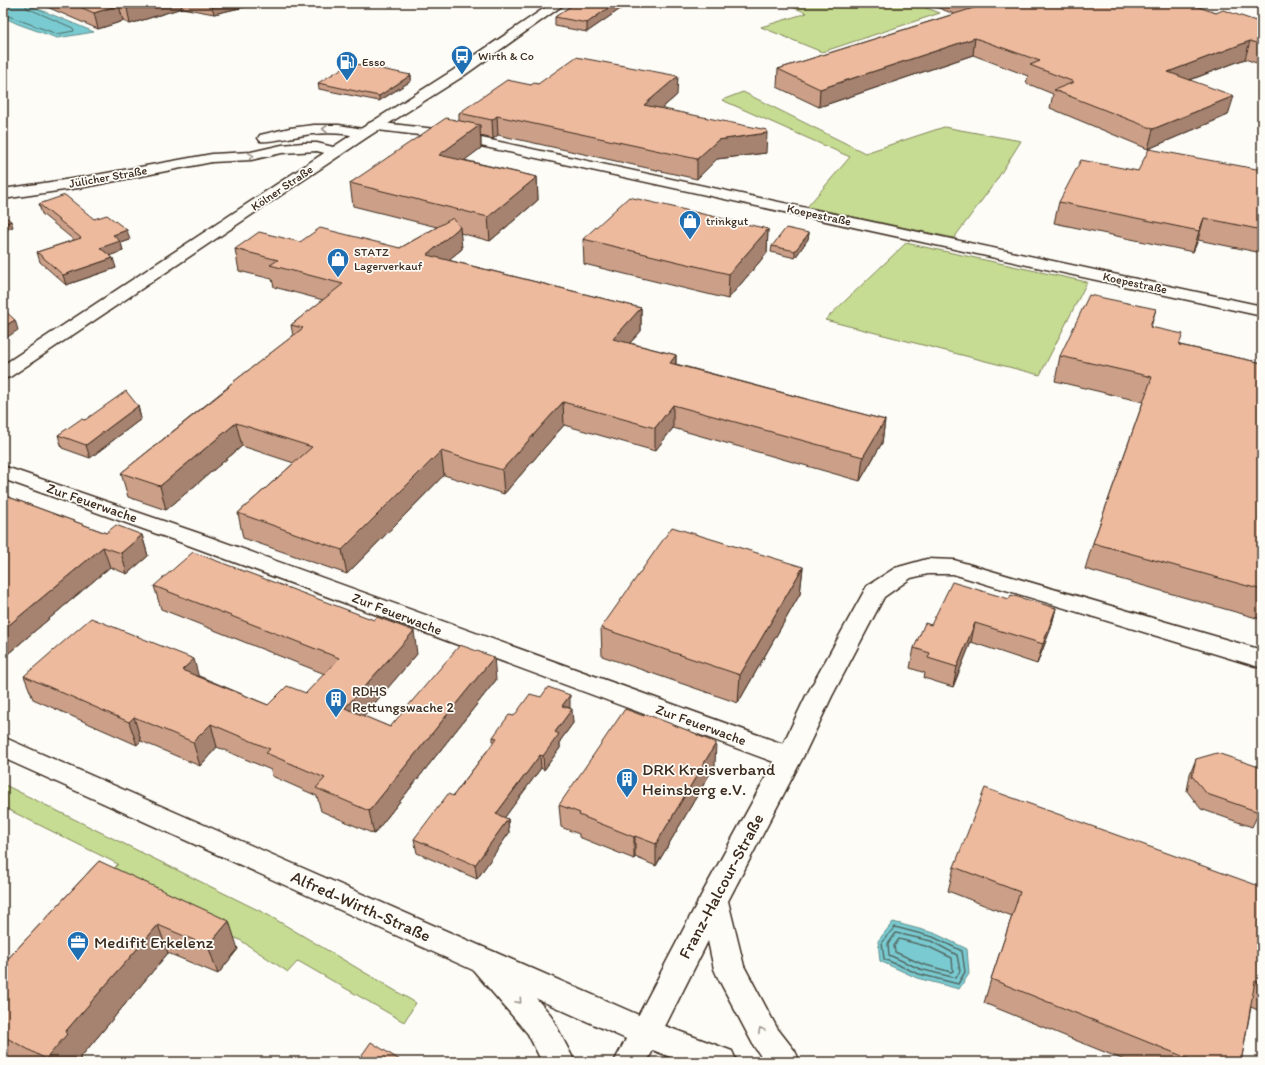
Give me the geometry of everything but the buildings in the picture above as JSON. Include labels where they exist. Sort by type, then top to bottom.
[{"type":"street","name":"Kölner Straße","points":[[5,369],[369,129],[457,74],[560,3]]},
{"type":"street","name":"Jülicher Straße","points":[[212,158],[227,148],[268,137],[312,128],[369,129]]},
{"type":"street","name":"Koepestraße","points":[[369,129],[451,135],[1262,311]]},
{"type":"street","name":"Jülicher Straße","points":[[3,194],[85,182],[212,158],[251,156],[282,149],[317,147],[336,152]]},
{"type":"street","name":"Zur Feuerwache","points":[[3,472],[196,540],[790,757]]},
{"type":"street","name":"Franz-Halcour-Straße","points":[[630,1062],[713,900],[790,757],[819,696],[875,592],[903,573],[927,566],[954,567],[1262,659]]},
{"type":"street","name":"Alfred-Wirth-Straße","points":[[3,747],[646,1033],[721,1062]]},
{"type":"street","points":[[713,900],[729,969],[766,1038],[784,1062]]},
{"type":"street","points":[[484,961],[539,1024],[559,1062]]},
{"type":"green space","points":[[783,3],[913,3],[940,13],[822,52],[761,27],[807,13]]},
{"type":"green space","points":[[743,92],[865,153],[944,127],[1021,141],[996,181],[954,238],[807,207],[850,157],[722,100]]},
{"type":"green space","points":[[906,243],[1087,282],[1040,375],[825,320]]},
{"type":"green space","points":[[3,784],[268,915],[416,1003],[404,1022],[298,961],[288,972],[240,940],[103,880],[118,864],[3,807]]},
{"type":"water","points":[[24,3],[94,32],[57,38],[3,17],[3,4]]},
{"type":"water","points":[[893,922],[934,933],[967,949],[969,974],[959,989],[917,978],[880,961],[878,941]]},
{"type":"place","name":"Wirth & Co","points":[[462,76]]},
{"type":"place","name":"Esso","points":[[347,82]]},
{"type":"place","name":"trinkgut","points":[[690,240]]},
{"type":"place","name":"STATZ Lagerverkauf","points":[[338,278]]},
{"type":"place","name":"RDHS Rettungswache 2","points":[[336,718]]},
{"type":"place","name":"DRK Kreisverband Heinsberg e.V.","points":[[627,798]]},
{"type":"place","name":"Medifit Erkelenz","points":[[78,962]]}]
